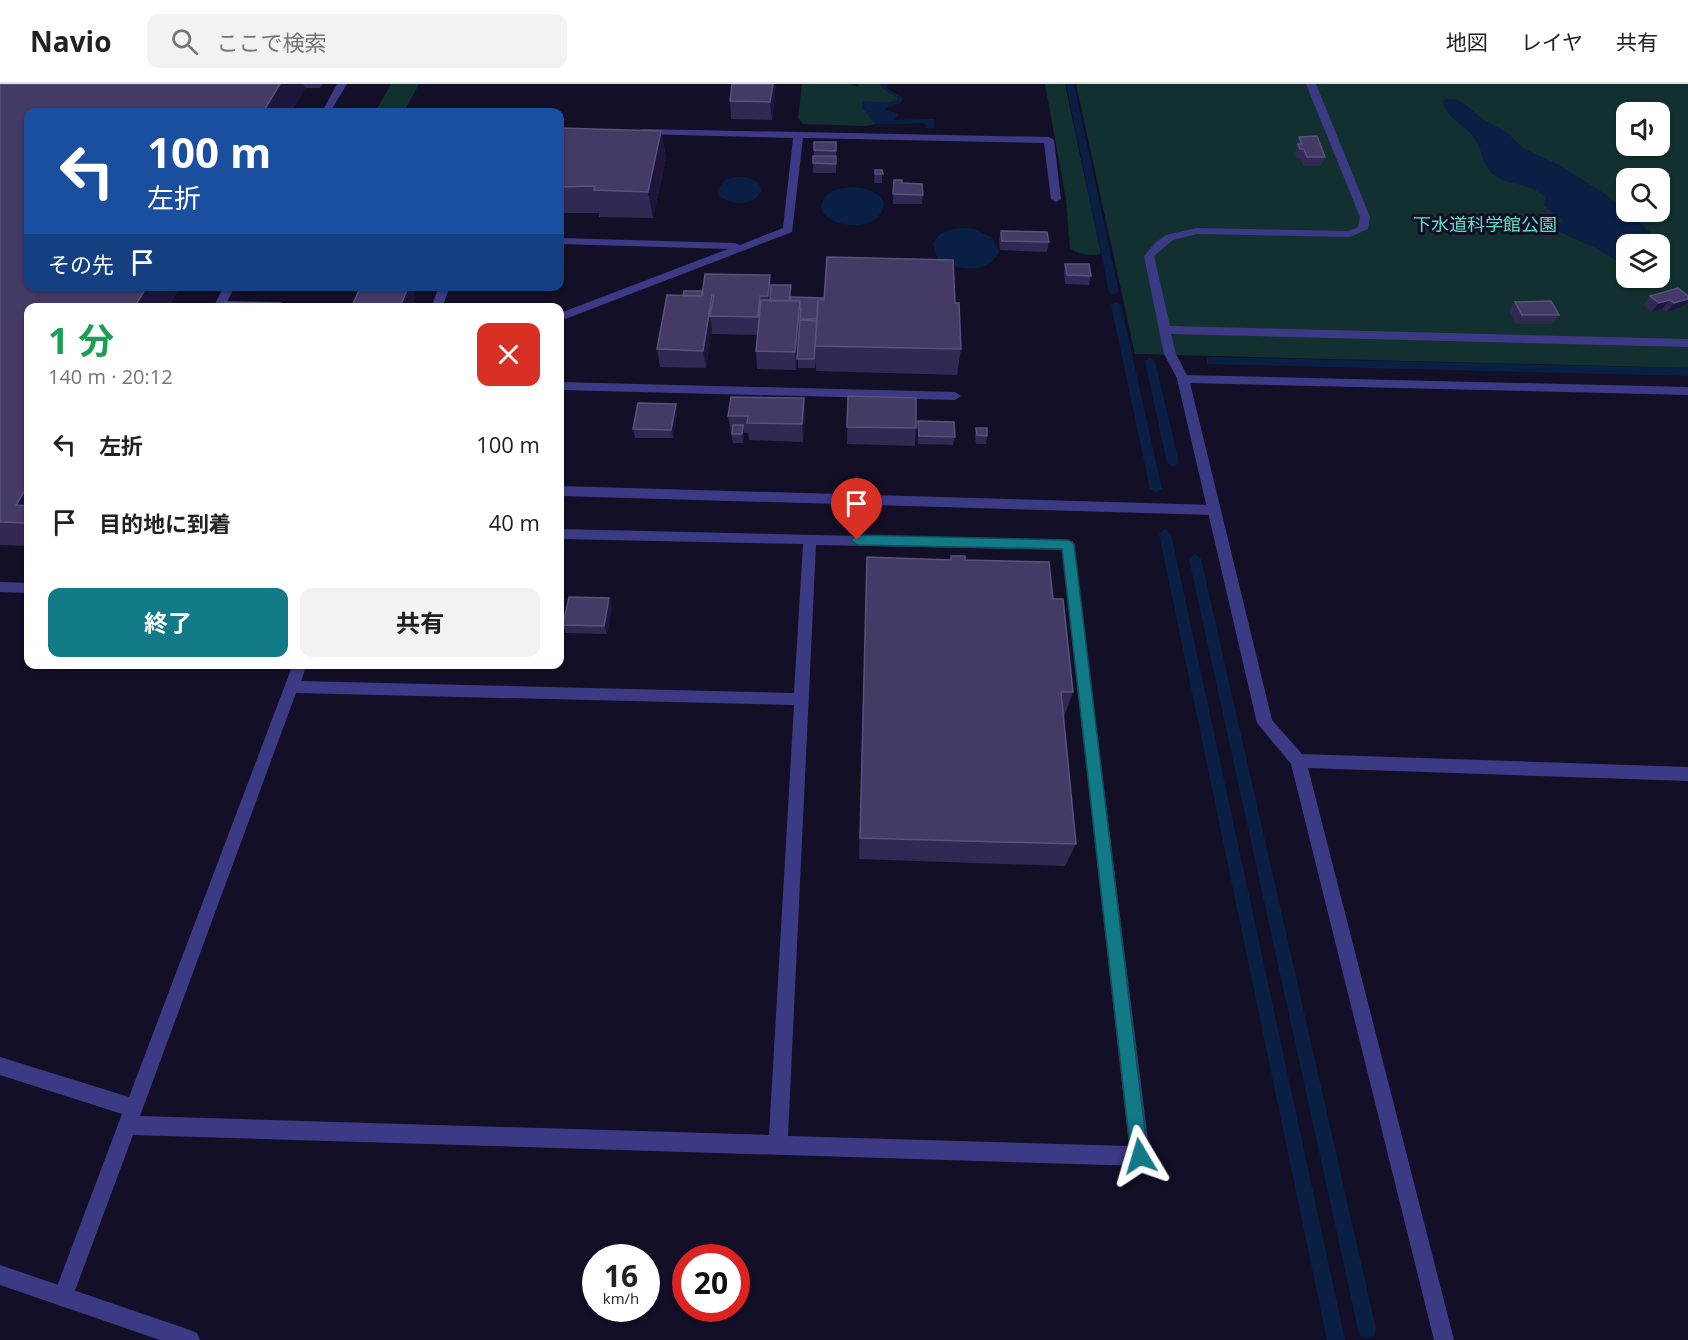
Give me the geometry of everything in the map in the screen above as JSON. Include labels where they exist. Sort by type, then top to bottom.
[{"type":"street","points":[[328,108],[342,84]]},
{"type":"street","points":[[1311,84],[1365,217],[1363,229],[1350,234],[1197,231],[1176,233],[1159,244],[1149,256],[1170,354],[1183,379],[1265,723],[1298,761],[1444,1340]]},
{"type":"street","points":[[628,132],[1049,140],[1056,199]]},
{"type":"street","points":[[564,315],[788,230],[798,135]]},
{"type":"street","points":[[564,242],[744,246]]},
{"type":"street","points":[[1165,330],[1688,343]]},
{"type":"street","points":[[1183,379],[1688,391]]},
{"type":"street","points":[[564,386],[956,396]]},
{"type":"street","points":[[564,491],[1214,510]]},
{"type":"street","points":[[0,1066],[131,1116],[778,1145],[1140,1156],[1068,544],[564,534]]},
{"type":"street","points":[[778,1145],[810,539]]},
{"type":"street","points":[[0,587],[24,588]]},
{"type":"street","points":[[63,1297],[298,669]]},
{"type":"street","points":[[292,687],[801,699]]},
{"type":"street","points":[[1298,761],[1688,774]]},
{"type":"street","points":[[0,1276],[190,1340]]},
{"type":"green space","points":[[391,84],[419,84],[406,108],[377,108]]},
{"type":"green space","points":[[802,84],[850,84],[858,87],[857,84],[880,84],[897,97],[897,101],[862,107],[876,124],[866,126],[803,124],[798,118]]},
{"type":"green space","points":[[1045,84],[1065,84],[1101,254],[1084,254],[1070,248],[1066,200]]},
{"type":"green space","name":"下水道科学館公園","points":[[1076,84],[1688,84],[1688,368],[1135,354]]},
{"type":"water","points":[[880,84],[887,84],[887,88],[903,98],[901,103],[885,109],[899,114],[894,120],[934,119],[934,128],[926,128],[925,123],[875,123],[862,107],[863,101],[891,103],[897,100],[897,97]]},
{"type":"water","points":[[1455,99],[1462,102],[1484,120],[1506,132],[1523,148],[1561,166],[1605,194],[1616,203],[1616,222],[1639,222],[1652,234],[1616,234],[1616,261],[1592,246],[1550,226],[1564,221],[1544,206],[1545,197],[1532,188],[1500,179],[1494,175],[1485,163],[1475,139],[1451,117],[1443,101]]},
{"type":"water","points":[[748,178],[758,183],[762,190],[754,200],[736,203],[718,195],[717,190],[726,179]]},
{"type":"water","points":[[853,187],[871,191],[881,198],[884,202],[880,214],[872,221],[860,225],[835,222],[826,216],[821,209],[826,196],[836,190]]},
{"type":"water","points":[[975,229],[993,238],[999,252],[994,260],[979,268],[962,268],[937,258],[933,244],[938,236],[950,230]]},
{"type":"building","points":[[0,84],[280,84],[265,108],[24,108],[24,291],[144,291],[137,303],[24,303],[24,492],[16,505],[24,506],[24,523],[0,522]]},
{"type":"building","points":[[732,84],[773,84],[770,102],[730,101]]},
{"type":"building","points":[[564,128],[661,131],[648,192],[594,190],[595,186],[564,187]]},
{"type":"building","points":[[1317,136],[1325,157],[1307,157],[1304,149],[1300,149],[1298,144],[1302,144],[1299,137]]},
{"type":"building","points":[[814,142],[836,142],[836,151],[814,150]]},
{"type":"building","points":[[813,156],[836,156],[836,164],[813,163]]},
{"type":"building","points":[[875,170],[882,170],[883,174],[875,174]]},
{"type":"building","points":[[894,180],[902,180],[902,183],[922,184],[923,195],[893,194]]},
{"type":"building","points":[[1001,231],[1047,232],[1049,242],[1002,241]]},
{"type":"building","points":[[827,257],[953,260],[955,303],[959,303],[961,349],[815,346],[818,300],[824,300]]},
{"type":"building","points":[[1065,264],[1089,264],[1091,276],[1067,275]]},
{"type":"building","points":[[705,274],[770,275],[768,296],[760,296],[758,317],[710,316],[714,295],[712,295],[703,351],[657,349],[667,295],[702,296]]},
{"type":"building","points":[[771,285],[791,285],[789,301],[770,301]]},
{"type":"building","points":[[1678,288],[1688,296],[1688,299],[1674,303],[1670,300],[1659,303],[1650,296]]},
{"type":"building","points":[[359,291],[406,291],[402,303],[353,303]]},
{"type":"building","points":[[684,291],[702,291],[702,296],[683,296]]},
{"type":"building","points":[[791,297],[824,298],[824,300],[818,300],[817,319],[800,319],[800,301],[790,301]]},
{"type":"building","points":[[761,300],[800,301],[795,352],[756,351]]},
{"type":"building","points":[[1551,301],[1559,315],[1522,315],[1515,302]]},
{"type":"building","points":[[225,302],[280,303],[224,303]]},
{"type":"building","points":[[800,320],[817,321],[814,359],[797,359]]},
{"type":"building","points":[[848,396],[916,398],[916,428],[847,427]]},
{"type":"building","points":[[731,397],[804,398],[802,424],[747,423],[748,416],[728,416]]},
{"type":"building","points":[[638,403],[676,404],[671,430],[633,429]]},
{"type":"building","points":[[918,421],[954,422],[955,437],[919,436]]},
{"type":"building","points":[[733,425],[743,425],[742,434],[732,434]]},
{"type":"building","points":[[976,428],[987,428],[987,436],[977,435]]},
{"type":"building","points":[[951,556],[965,556],[965,560],[1049,562],[1053,599],[1063,599],[1073,692],[1061,692],[1076,844],[860,838],[867,557],[951,560]]},
{"type":"building","points":[[569,597],[609,598],[604,626],[564,625]]},
{"type":"waterway","points":[[1070,84],[1114,292]]},
{"type":"waterway","points":[[1116,305],[1156,489]]},
{"type":"waterway","points":[[1150,361],[1173,463]]},
{"type":"waterway","points":[[1211,361],[1688,372]]},
{"type":"waterway","points":[[1165,534],[1336,1340]]},
{"type":"waterway","points":[[1195,559],[1367,1329]]},
{"type":"route","points":[[857,540],[1068,544],[1140,1156]]}]
